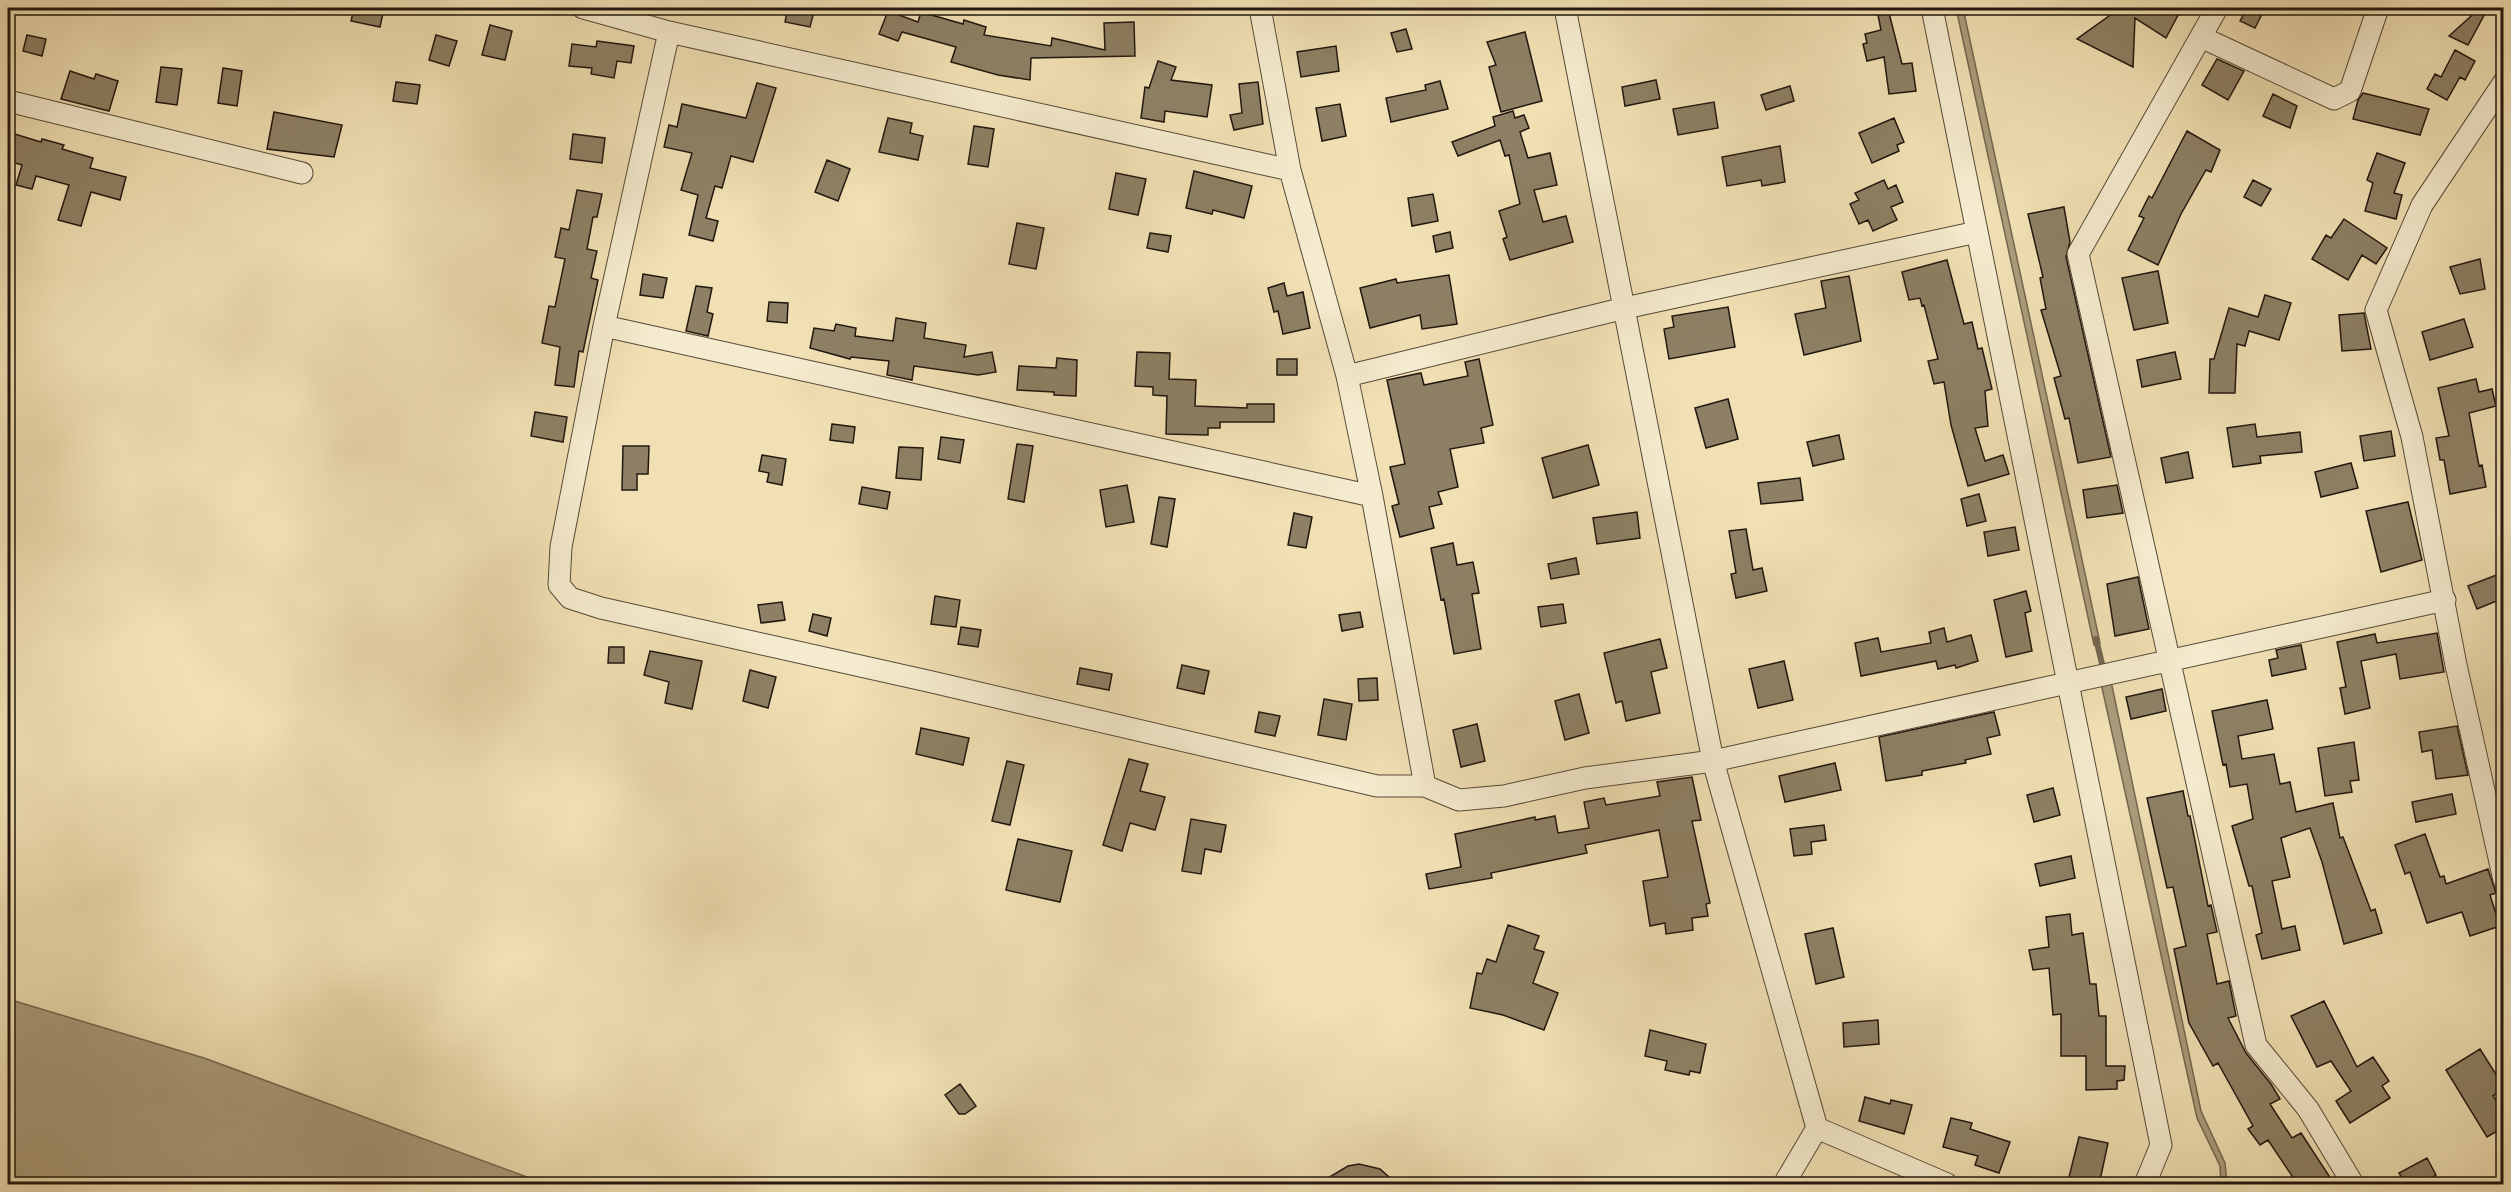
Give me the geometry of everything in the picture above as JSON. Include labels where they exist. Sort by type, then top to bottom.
[{"type":"street","points":[[583,8],[669,32],[1290,170]]},
{"type":"street","points":[[1260,8],[1290,170],[1347,376],[1372,496],[1425,786]]},
{"type":"street","points":[[1565,8],[1713,761],[1817,1128],[1784,1185]]},
{"type":"street","points":[[1932,8],[2161,1145],[2145,1185]]},
{"type":"street","points":[[2217,8],[2078,254],[2256,1045],[2308,1109],[2354,1185]]},
{"type":"street","points":[[2201,37],[2334,99],[2350,91],[2378,8]]},
{"type":"street","points":[[669,32],[604,326],[561,548],[559,585],[570,598],[601,608],[932,682],[1377,786],[1425,786],[1459,800],[1504,796],[1585,778],[1713,761],[2445,600]]},
{"type":"street","points":[[2504,82],[2422,205],[2376,310],[2412,437],[2456,665],[2504,880]]},
{"type":"street","points":[[8,101],[302,172]]},
{"type":"street","points":[[1347,376],[1625,308],[1977,232]]},
{"type":"street","points":[[604,326],[1372,496]]},
{"type":"street","points":[[1817,1128],[1947,1185]]},
{"type":"shaded area","points":[[1956,8],[1963,8],[2100,643],[2094,645]]},
{"type":"shaded area","points":[[2111,681],[2201,1111],[2225,1163],[2227,1184],[2221,1184],[2220,1166],[2197,1118],[2101,683]]},
{"type":"shaded area","points":[[8,999],[204,1058],[546,1184],[8,1184]]},
{"type":"building","points":[[354,8],[384,8],[380,27],[351,21]]},
{"type":"building","points":[[788,8],[815,8],[810,27],[785,22]]},
{"type":"building","points":[[2120,8],[2163,8],[2178,15],[2166,38],[2135,18],[2133,67],[2077,39]]},
{"type":"building","points":[[2247,8],[2265,8],[2255,28],[2240,21]]},
{"type":"building","points":[[2480,8],[2488,8],[2468,45],[2449,36]]},
{"type":"building","points":[[888,11],[918,22],[921,12],[963,24],[964,20],[986,27],[984,35],[1051,46],[1052,38],[1105,50],[1104,23],[1134,22],[1135,56],[1031,58],[1030,80],[998,75],[951,62],[956,47],[902,32],[898,41],[879,34]]},
{"type":"building","points":[[1889,13],[1902,64],[1912,63],[1916,91],[1889,94],[1884,57],[1867,61],[1863,44],[1867,43],[1865,34],[1881,30],[1878,15]]},
{"type":"building","points":[[490,25],[512,31],[505,60],[482,55]]},
{"type":"building","points":[[1406,29],[1412,49],[1397,52],[1391,33]]},
{"type":"building","points":[[1525,32],[1542,101],[1501,112],[1489,67],[1496,65],[1487,42]]},
{"type":"building","points":[[27,35],[46,39],[42,56],[23,51]]},
{"type":"building","points":[[436,35],[457,41],[449,66],[429,60]]},
{"type":"building","points":[[597,41],[634,46],[631,63],[617,61],[614,78],[591,74],[592,68],[569,66],[572,44],[596,47]]},
{"type":"building","points":[[1336,46],[1339,71],[1301,77],[1297,52]]},
{"type":"building","points":[[2455,50],[2475,61],[2465,80],[2460,77],[2447,100],[2427,89],[2435,74],[2441,77]]},
{"type":"building","points":[[2217,59],[2244,71],[2228,100],[2202,85]]},
{"type":"building","points":[[1158,61],[1176,67],[1171,80],[1212,85],[1207,117],[1165,111],[1164,122],[1141,118],[1145,87],[1149,88]]},
{"type":"building","points":[[161,67],[182,69],[177,105],[156,102]]},
{"type":"building","points":[[223,68],[242,71],[237,106],[218,103]]},
{"type":"building","points":[[70,71],[94,79],[96,74],[118,81],[109,111],[61,99]]},
{"type":"building","points":[[1656,80],[1660,99],[1625,106],[1622,87]]},
{"type":"building","points":[[1440,81],[1448,109],[1391,122],[1386,98],[1426,90],[1425,85]]},
{"type":"building","points":[[396,82],[420,85],[417,104],[393,101]]},
{"type":"building","points":[[1258,82],[1263,124],[1234,130],[1230,115],[1242,113],[1239,84]]},
{"type":"building","points":[[757,83],[776,88],[753,162],[731,156],[722,188],[715,186],[706,218],[718,221],[713,241],[689,235],[698,195],[681,190],[692,153],[664,147],[669,125],[677,127],[682,104],[746,118]]},
{"type":"building","points":[[1790,86],[1794,101],[1766,110],[1761,95]]},
{"type":"building","points":[[2363,93],[2429,109],[2420,135],[2353,119],[2358,100]]},
{"type":"building","points":[[2273,94],[2297,106],[2290,128],[2263,116]]},
{"type":"building","points":[[1714,102],[1718,128],[1678,135],[1673,109]]},
{"type":"building","points":[[1340,104],[1346,136],[1322,141],[1316,108]]},
{"type":"building","points":[[1513,111],[1515,118],[1524,115],[1529,128],[1520,132],[1528,158],[1550,153],[1557,185],[1534,190],[1543,222],[1566,216],[1573,242],[1510,260],[1503,239],[1507,237],[1499,211],[1520,204],[1509,155],[1505,156],[1500,140],[1458,156],[1452,142],[1495,126],[1493,117]]},
{"type":"building","points":[[274,112],[342,125],[334,157],[267,149]]},
{"type":"building","points":[[888,118],[912,123],[910,133],[923,136],[918,160],[879,152]]},
{"type":"building","points":[[1894,118],[1904,142],[1897,145],[1899,151],[1872,163],[1859,133]]},
{"type":"building","points":[[974,126],[994,129],[988,167],[968,164]]},
{"type":"building","points":[[2187,131],[2220,150],[2211,172],[2206,170],[2181,214],[2158,265],[2128,250],[2144,218],[2139,216],[2149,196],[2152,198]]},
{"type":"building","points":[[8,132],[41,142],[42,139],[64,145],[62,149],[93,158],[90,168],[126,177],[120,200],[91,192],[81,226],[58,220],[69,185],[36,176],[32,189],[16,185],[22,165],[8,161]]},
{"type":"building","points":[[573,134],[605,138],[602,163],[570,159]]},
{"type":"building","points":[[1780,146],[1785,182],[1762,186],[1761,180],[1727,186],[1722,157]]},
{"type":"building","points":[[2377,153],[2405,163],[2394,193],[2402,195],[2396,219],[2365,211],[2373,183],[2367,180]]},
{"type":"building","points":[[827,160],[850,169],[838,201],[815,192]]},
{"type":"building","points":[[1194,171],[1252,186],[1244,218],[1213,210],[1212,214],[1186,208]]},
{"type":"building","points":[[1116,173],[1146,179],[1138,215],[1109,209]]},
{"type":"building","points":[[1884,180],[1888,189],[1896,185],[1903,202],[1891,207],[1897,220],[1873,231],[1868,220],[1859,224],[1850,204],[1859,200],[1855,193]]},
{"type":"building","points":[[2253,180],[2271,189],[2261,206],[2244,197]]},
{"type":"building","points":[[577,190],[602,194],[597,217],[593,217],[587,249],[597,251],[591,278],[598,280],[583,352],[579,351],[574,387],[555,385],[560,347],[542,343],[549,306],[555,307],[565,259],[555,257],[561,228],[569,230]]},
{"type":"building","points":[[1433,194],[1438,221],[1412,226],[1408,198]]},
{"type":"building","points":[[2064,207],[2070,242],[2066,257],[2111,457],[2078,463],[2069,418],[2065,419],[2054,378],[2061,376],[2041,310],[2046,309],[2040,278],[2043,277],[2028,214]]},
{"type":"building","points":[[2344,219],[2387,248],[2376,264],[2362,255],[2348,280],[2312,259],[2326,235],[2331,238]]},
{"type":"building","points":[[1017,223],[1044,228],[1036,269],[1009,264]]},
{"type":"building","points":[[1450,232],[1453,248],[1436,252],[1433,236]]},
{"type":"building","points":[[1150,233],[1171,236],[1168,252],[1147,248]]},
{"type":"building","points":[[2480,259],[2485,289],[2460,294],[2450,267]]},
{"type":"building","points":[[1947,260],[1964,324],[1972,322],[1978,349],[1982,348],[1992,389],[1985,391],[1988,426],[1975,428],[1985,461],[2003,455],[2009,474],[1968,486],[1951,425],[1944,382],[1934,384],[1928,361],[1938,359],[1924,305],[1922,306],[1920,298],[1909,300],[1902,272]]},
{"type":"building","points":[[2158,271],[2168,323],[2134,330],[2122,278]]},
{"type":"building","points":[[643,274],[667,278],[663,298],[640,295]]},
{"type":"building","points":[[1449,275],[1457,324],[1422,329],[1420,315],[1370,328],[1360,288],[1396,279],[1397,283]]},
{"type":"building","points":[[1849,276],[1861,341],[1804,355],[1795,314],[1826,308],[1821,281]]},
{"type":"building","points":[[1284,283],[1287,296],[1303,292],[1310,328],[1283,334],[1278,311],[1274,312],[1268,288]]},
{"type":"building","points":[[696,286],[712,288],[707,312],[713,314],[708,336],[686,331]]},
{"type":"building","points":[[2265,295],[2291,303],[2279,340],[2249,331],[2245,346],[2237,344],[2235,393],[2209,393],[2210,359],[2214,359],[2229,308],[2258,317]]},
{"type":"building","points":[[769,302],[788,303],[787,323],[767,321]]},
{"type":"building","points":[[1728,307],[1735,347],[1669,359],[1664,329],[1674,327],[1672,316]]},
{"type":"building","points":[[2364,313],[2371,349],[2342,351],[2339,315]]},
{"type":"building","points":[[896,318],[926,323],[924,338],[966,345],[964,357],[992,352],[996,372],[978,375],[914,366],[912,380],[887,375],[889,361],[851,357],[850,359],[810,348],[814,328],[834,331],[836,324],[856,328],[855,336],[893,341]]},
{"type":"building","points":[[2464,319],[2473,347],[2430,360],[2422,332]]},
{"type":"building","points":[[1137,352],[1170,353],[1169,379],[1196,380],[1195,406],[1247,408],[1247,404],[1274,404],[1274,422],[1220,422],[1220,428],[1208,428],[1208,435],[1166,434],[1167,396],[1153,395],[1153,387],[1135,386]]},
{"type":"building","points":[[2175,352],[2181,379],[2142,387],[2137,360]]},
{"type":"building","points":[[1057,358],[1077,360],[1076,396],[1017,390],[1019,366],[1056,368]]},
{"type":"building","points":[[1277,359],[1297,359],[1297,375],[1277,375]]},
{"type":"building","points":[[1479,359],[1493,425],[1481,428],[1484,443],[1450,449],[1458,487],[1438,492],[1442,504],[1429,507],[1434,528],[1400,537],[1392,506],[1399,504],[1390,467],[1405,464],[1387,380],[1421,373],[1424,385],[1468,376],[1465,362]]},
{"type":"building","points":[[2476,379],[2479,392],[2492,389],[2496,406],[2469,413],[2479,466],[2482,465],[2486,487],[2450,494],[2444,460],[2440,460],[2436,438],[2449,436],[2438,388]]},
{"type":"building","points":[[1728,399],[1738,439],[1706,448],[1695,408]]},
{"type":"building","points":[[535,412],[567,417],[563,442],[531,436]]},
{"type":"building","points":[[832,424],[855,427],[853,443],[830,440]]},
{"type":"building","points":[[2255,424],[2257,437],[2300,432],[2302,452],[2260,456],[2261,463],[2233,467],[2227,428]]},
{"type":"building","points":[[2391,431],[2395,456],[2364,461],[2360,436]]},
{"type":"building","points":[[1839,435],[1844,459],[1813,466],[1807,442]]},
{"type":"building","points":[[941,437],[964,440],[960,463],[938,459]]},
{"type":"building","points":[[1017,444],[1033,446],[1024,502],[1008,499]]},
{"type":"building","points":[[1588,445],[1599,485],[1553,498],[1542,458]]},
{"type":"building","points":[[623,446],[649,446],[648,474],[637,474],[637,490],[622,490]]},
{"type":"building","points":[[899,447],[923,448],[921,480],[896,478]]},
{"type":"building","points":[[2188,452],[2193,478],[2166,483],[2161,458]]},
{"type":"building","points":[[762,455],[786,459],[782,485],[767,482],[769,473],[759,471]]},
{"type":"building","points":[[2351,463],[2358,488],[2321,497],[2315,472]]},
{"type":"building","points":[[1800,478],[1803,500],[1761,504],[1758,483]]},
{"type":"building","points":[[1127,485],[1134,522],[1106,527],[1100,490]]},
{"type":"building","points":[[2117,485],[2123,513],[2087,518],[2083,490]]},
{"type":"building","points":[[862,487],[890,492],[887,509],[859,504]]},
{"type":"building","points":[[1979,494],[1986,521],[1967,526],[1961,499]]},
{"type":"building","points":[[1159,497],[1175,499],[1167,547],[1151,544]]},
{"type":"building","points":[[2408,502],[2422,560],[2381,572],[2366,511]]},
{"type":"building","points":[[1637,512],[1640,538],[1597,544],[1593,518]]},
{"type":"building","points":[[1294,513],[1312,517],[1306,548],[1288,545]]},
{"type":"building","points":[[2015,527],[2019,550],[1988,556],[1984,532]]},
{"type":"building","points":[[1746,529],[1753,570],[1762,568],[1767,591],[1736,598],[1731,574],[1736,573],[1729,531]]},
{"type":"building","points":[[1453,543],[1457,565],[1473,562],[1479,593],[1472,594],[1481,649],[1454,654],[1444,599],[1441,600],[1431,548]]},
{"type":"building","points":[[1576,558],[1579,574],[1551,579],[1548,564]]},
{"type":"building","points":[[2504,572],[2504,598],[2477,609],[2468,586]]},
{"type":"building","points":[[2138,577],[2149,629],[2115,636],[2107,584]]},
{"type":"building","points":[[2026,591],[2031,611],[2025,613],[2032,651],[2006,657],[1994,600]]},
{"type":"building","points":[[935,596],[960,600],[956,627],[931,624]]},
{"type":"building","points":[[782,602],[785,620],[761,623],[758,605]]},
{"type":"building","points":[[1563,604],[1566,623],[1541,627],[1538,607]]},
{"type":"building","points":[[1360,612],[1363,627],[1342,631],[1339,615]]},
{"type":"building","points":[[813,614],[831,618],[827,636],[809,631]]},
{"type":"building","points":[[961,627],[981,630],[978,647],[958,644]]},
{"type":"building","points":[[1944,628],[1947,642],[1971,635],[1978,661],[1956,668],[1955,665],[1938,669],[1936,661],[1861,676],[1855,643],[1878,638],[1881,652],[1931,643],[1929,632]]},
{"type":"building","points":[[2437,633],[2444,672],[2400,679],[2396,654],[2361,661],[2370,708],[2345,714],[2340,688],[2346,687],[2337,642],[2375,634],[2377,643]]},
{"type":"building","points":[[1660,639],[1667,668],[1651,672],[1660,713],[1626,721],[1622,701],[1616,703],[1604,653]]},
{"type":"building","points":[[2301,645],[2306,669],[2272,676],[2269,660],[2278,658],[2276,650]]},
{"type":"building","points":[[609,647],[624,647],[624,663],[608,663]]},
{"type":"building","points":[[650,651],[702,661],[692,709],[665,703],[669,682],[644,675]]},
{"type":"building","points":[[1784,661],[1793,700],[1758,708],[1749,669]]},
{"type":"building","points":[[1182,665],[1209,671],[1204,694],[1177,688]]},
{"type":"building","points":[[1080,668],[1112,674],[1109,690],[1077,684]]},
{"type":"building","points":[[750,670],[776,677],[768,708],[743,701]]},
{"type":"building","points":[[1377,678],[1378,700],[1359,701],[1358,679]]},
{"type":"building","points":[[2162,689],[2166,711],[2131,719],[2126,697]]},
{"type":"building","points":[[1579,694],[1589,733],[1565,740],[1555,701]]},
{"type":"building","points":[[1324,699],[1352,704],[1346,740],[1318,735]]},
{"type":"building","points":[[2267,700],[2273,729],[2238,736],[2242,759],[2274,754],[2280,784],[2290,782],[2296,812],[2333,803],[2340,838],[2343,837],[2371,911],[2375,909],[2382,933],[2344,944],[2322,862],[2310,828],[2281,838],[2290,877],[2272,881],[2282,929],[2295,926],[2300,950],[2262,959],[2256,935],[2262,933],[2252,886],[2249,886],[2232,826],[2253,819],[2247,784],[2230,787],[2212,711]]},
{"type":"building","points":[[1259,712],[1280,716],[1275,736],[1255,732]]},
{"type":"building","points":[[1994,712],[2000,735],[1987,738],[1991,754],[1965,760],[1966,763],[1922,771],[1922,775],[1886,781],[1879,737]]},
{"type":"building","points":[[1477,724],[1485,761],[1461,767],[1453,730]]},
{"type":"building","points":[[2457,726],[2468,775],[2436,779],[2432,750],[2422,752],[2419,732]]},
{"type":"building","points":[[921,728],[969,738],[963,765],[916,754]]},
{"type":"building","points":[[2354,742],[2359,780],[2350,781],[2352,792],[2325,796],[2318,748]]},
{"type":"building","points":[[1129,759],[1148,764],[1140,791],[1165,797],[1155,830],[1130,823],[1122,851],[1103,845]]},
{"type":"building","points":[[1007,761],[1024,765],[1010,825],[992,821]]},
{"type":"building","points":[[1835,763],[1841,790],[1785,802],[1779,776]]},
{"type":"building","points":[[1692,777],[1701,820],[1692,821],[1710,903],[1706,904],[1708,916],[1692,918],[1693,930],[1666,934],[1665,923],[1650,926],[1643,881],[1668,877],[1659,830],[1585,845],[1587,853],[1491,873],[1492,878],[1429,889],[1426,874],[1461,867],[1455,834],[1535,817],[1535,820],[1555,816],[1558,833],[1589,828],[1584,802],[1604,798],[1606,805],[1660,796],[1657,782]]},
{"type":"building","points":[[2053,788],[2060,815],[2034,822],[2027,795]]},
{"type":"building","points":[[2183,791],[2208,906],[2211,905],[2217,932],[2207,934],[2217,984],[2229,981],[2236,1016],[2228,1018],[2246,1053],[2280,1099],[2270,1104],[2292,1138],[2301,1133],[2335,1185],[2298,1185],[2268,1140],[2260,1145],[2248,1129],[2253,1126],[2218,1063],[2213,1066],[2189,1023],[2174,949],[2186,946],[2173,887],[2167,888],[2147,798]]},
{"type":"building","points":[[2452,794],[2456,814],[2416,822],[2412,802]]},
{"type":"building","points":[[1191,819],[1226,825],[1221,852],[1205,849],[1201,874],[1182,871]]},
{"type":"building","points":[[1824,825],[1826,840],[1811,842],[1812,854],[1794,856],[1790,829]]},
{"type":"building","points":[[2425,834],[2440,877],[2444,876],[2446,884],[2488,869],[2496,893],[2490,895],[2500,926],[2470,936],[2462,912],[2427,923],[2410,872],[2405,874],[2395,845]]},
{"type":"building","points":[[1018,839],[1072,851],[1060,902],[1006,890]]},
{"type":"building","points":[[2071,856],[2075,878],[2040,886],[2035,864]]},
{"type":"building","points":[[2070,914],[2072,935],[2083,933],[2090,984],[2096,984],[2099,1016],[2106,1016],[2106,1066],[2125,1066],[2124,1080],[2117,1081],[2117,1089],[2086,1090],[2086,1056],[2061,1056],[2061,1014],[2053,1015],[2049,968],[2033,970],[2029,950],[2049,947],[2046,917]]},
{"type":"building","points":[[1508,925],[1539,936],[1534,949],[1544,952],[1533,983],[1558,993],[1544,1030],[1503,1015],[1470,1008],[1477,973],[1482,974],[1487,959],[1496,962]]},
{"type":"building","points":[[1833,928],[1844,977],[1816,984],[1805,934]]},
{"type":"building","points":[[2324,1001],[2357,1067],[2373,1057],[2389,1081],[2382,1086],[2390,1098],[2350,1123],[2336,1101],[2351,1091],[2331,1061],[2317,1067],[2291,1016]]},
{"type":"building","points":[[1878,1020],[1879,1044],[1844,1047],[1843,1023]]},
{"type":"building","points":[[1650,1030],[1706,1044],[1700,1073],[1690,1071],[1689,1075],[1665,1070],[1667,1061],[1645,1056]]},
{"type":"building","points":[[2480,1049],[2504,1087],[2493,1096],[2504,1113],[2504,1127],[2487,1137],[2446,1070]]},
{"type":"building","points":[[960,1084],[976,1106],[965,1114],[959,1114],[945,1095]]},
{"type":"building","points":[[1865,1097],[1890,1104],[1891,1100],[1912,1105],[1904,1134],[1859,1121]]},
{"type":"building","points":[[1951,1118],[1972,1123],[1970,1129],[2010,1142],[1999,1173],[1975,1165],[1978,1156],[1943,1147]]},
{"type":"building","points":[[2079,1137],[2108,1143],[2099,1185],[2067,1185]]},
{"type":"building","points":[[2427,1158],[2436,1175],[2419,1185],[2406,1185],[2399,1173]]},
{"type":"building","points":[[1359,1164],[1380,1169],[1398,1185],[1316,1185],[1348,1166]]},
{"type":"waterway","points":[[2096,639],[2104,672]]}]
